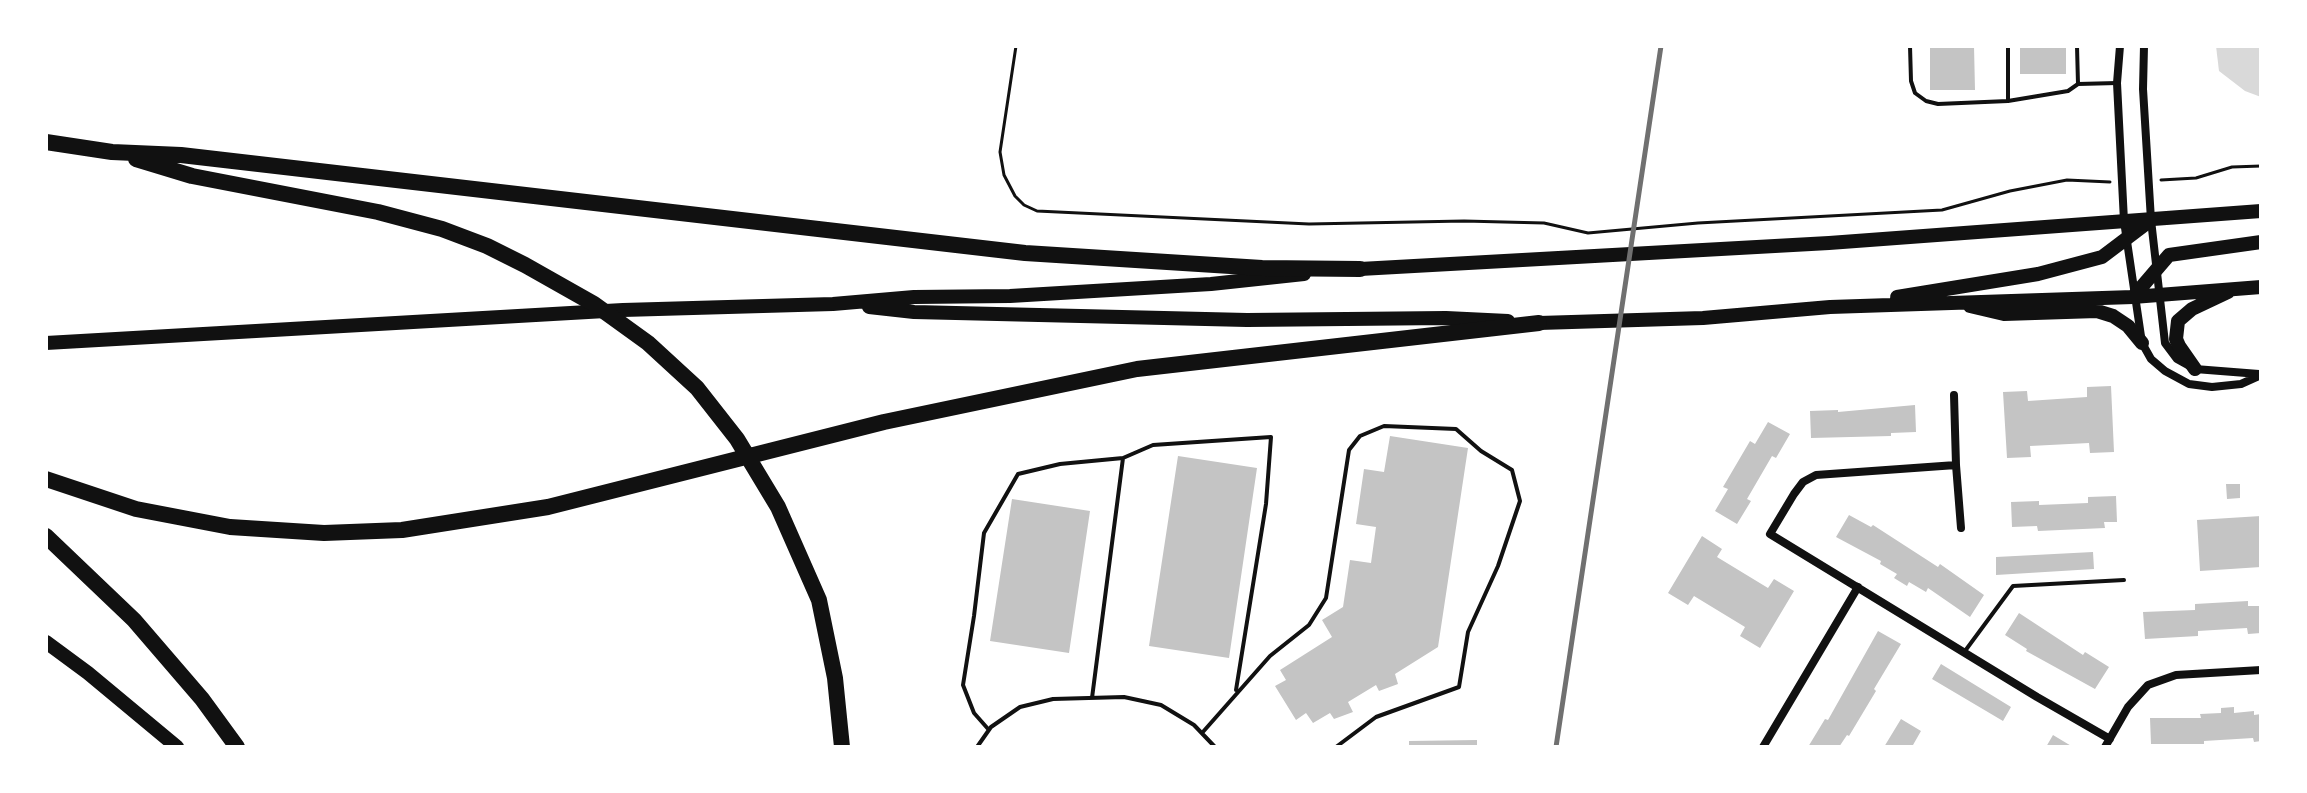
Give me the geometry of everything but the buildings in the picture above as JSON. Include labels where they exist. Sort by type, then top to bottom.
[{"type":"highway","points":[[46,142],[112,152],[181,155],[1025,253],[1247,267],[1360,269]]},
{"type":"highway","points":[[112,152],[192,176],[411,220],[487,246],[594,304],[648,343],[697,388],[737,439],[778,507],[819,600],[835,678],[842,747]]},
{"type":"highway","points":[[46,479],[136,509],[230,527],[311,533],[402,530],[533,510],[884,422],[1137,369],[1539,323]]},
{"type":"highway","points":[[46,536],[134,620],[202,699],[237,747]]},
{"type":"main road","points":[[46,343],[623,310],[833,304],[914,297],[1010,296],[1211,284],[1360,269],[1813,244],[2261,211]]},
{"type":"main road","points":[[1830,307],[2038,274],[2102,257],[2151,220]]},
{"type":"main road","points":[[2133,297],[2169,255],[2261,242]]},
{"type":"main road","points":[[833,304],[914,312],[1062,316],[1247,320],[1446,318],[1539,323],[1703,318],[1830,307],[2133,297],[2261,287]]},
{"type":"main road","points":[[2195,369],[2176,339],[2178,321],[2192,309],[2238,288]]},
{"type":"main road","points":[[1954,302],[2004,314],[2097,311],[2113,316],[2128,326],[2142,343]]},
{"type":"main road","points":[[46,642],[177,747]]},
{"type":"street","points":[[2120,46],[2117,83],[2124,221],[2142,343],[2151,359],[2189,384],[2212,387],[2241,384],[2261,374]]},
{"type":"street","points":[[2144,46],[2143,89],[2151,220],[2165,343],[2177,359],[2195,369],[2261,374]]},
{"type":"street","points":[[1954,395],[1961,528]]},
{"type":"street","points":[[1956,465],[1816,475],[1803,482],[1770,534],[1965,651],[2107,743],[2128,707],[2148,685],[2176,675],[2261,670]]},
{"type":"street","points":[[1763,747],[1858,587]]},
{"type":"lane","points":[[1910,46],[1911,81],[1915,93],[1926,101],[1953,105],[2008,101],[2068,91],[2078,84],[2117,83]]},
{"type":"lane","points":[[2008,46],[2008,101]]},
{"type":"lane","points":[[2077,46],[2078,84]]},
{"type":"lane","points":[[1202,733],[1270,656],[1309,625],[1326,598],[1349,450],[1360,436],[1384,426],[1456,429],[1481,451],[1512,470],[1520,501],[1498,566],[1468,632],[1459,687],[1376,717],[1336,747]]},
{"type":"lane","points":[[989,730],[974,713],[963,685],[984,533],[1018,474],[1060,464],[1123,458],[1153,445],[1271,437],[1266,504],[1236,693]]},
{"type":"lane","points":[[1092,698],[1123,458]]},
{"type":"lane","points":[[1965,651],[2013,586],[2124,580]]},
{"type":"lane","points":[[977,747],[989,730],[1020,707],[1053,699],[1124,697],[1161,705],[1194,725],[1215,747]]},
{"type":"lane","points":[[1346,740],[1346,747]]},
{"type":"path","points":[[1016,46],[1000,152],[1004,175],[1015,196],[1037,211],[1309,224],[1544,223],[1588,233],[1698,223],[1942,210],[2010,191],[2067,180],[2107,182]]},
{"type":"path","points":[[2163,180],[2196,178],[2232,167],[2261,166]]},
{"type":"shaded area","points":[[2216,46],[2261,46],[2261,97],[2245,91],[2219,71]]},
{"type":"railway","points":[[1556,747],[1661,46]]}]
